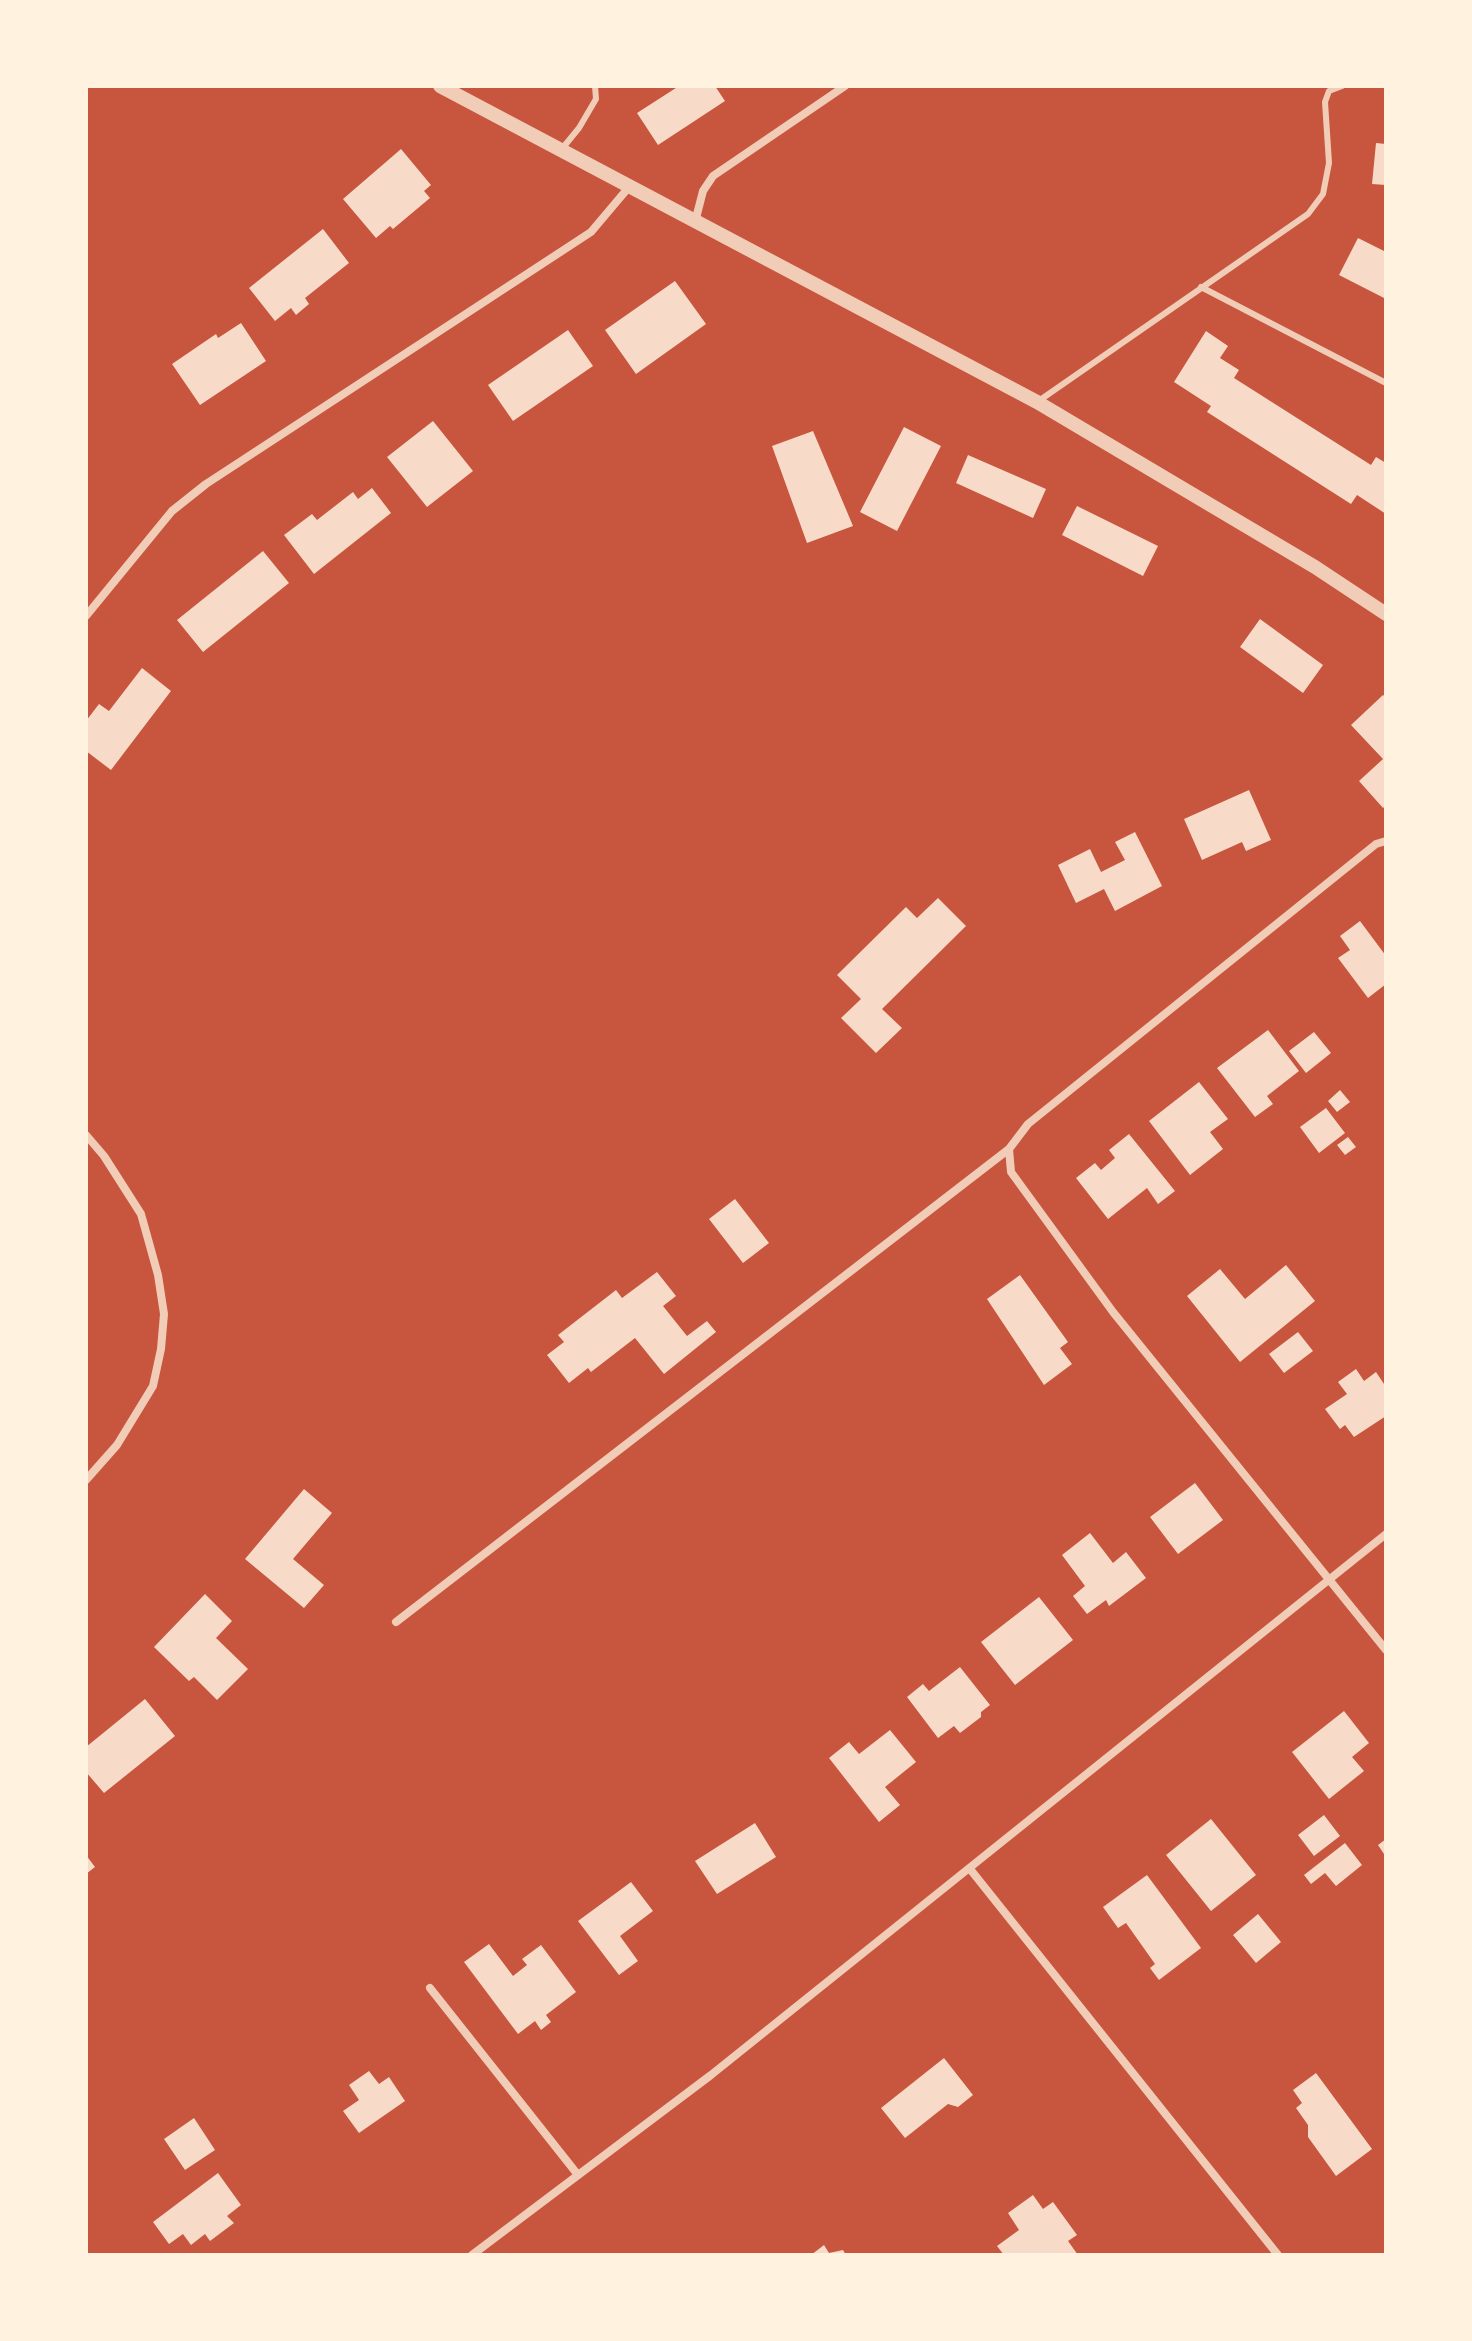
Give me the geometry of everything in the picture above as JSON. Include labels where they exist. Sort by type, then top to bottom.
[{"type":"street","points":[[440,86],[1037,402],[1315,567],[1386,614]]},
{"type":"street","points":[[695,222],[703,191],[713,176],[841,87]]},
{"type":"street","points":[[86,616],[172,511],[591,232],[629,187]]},
{"type":"street","points":[[396,1622],[1009,1149],[1040,1114],[1376,844],[1386,841]]},
{"type":"street","points":[[86,1135],[104,1156],[141,1214],[158,1275],[164,1314],[153,1386],[117,1445],[86,1480]]},
{"type":"street","points":[[1009,1149],[1011,1172],[1113,1312],[1386,1650]]},
{"type":"street","points":[[472,2255],[711,2075],[1386,1534]]},
{"type":"street","points":[[970,1869],[1278,2255]]},
{"type":"street","points":[[430,1988],[578,2175]]},
{"type":"lane","points":[[561,150],[596,99],[595,86]]},
{"type":"lane","points":[[1037,402],[1308,214],[1323,194],[1329,163],[1325,102],[1329,91],[1342,86]]},
{"type":"lane","points":[[1201,287],[1386,383]]},
{"type":"building","points":[[679,86],[715,86],[725,101],[658,145],[637,113]]},
{"type":"building","points":[[1376,143],[1386,144],[1386,185],[1372,184]]},
{"type":"building","points":[[401,149],[431,185],[424,191],[430,198],[393,229],[390,226],[376,238],[343,199]]},
{"type":"building","points":[[323,229],[349,263],[305,298],[309,304],[296,315],[291,308],[275,321],[249,288]]},
{"type":"building","points":[[1358,238],[1386,252],[1386,299],[1339,275]]},
{"type":"building","points":[[675,281],[706,324],[636,374],[605,330]]},
{"type":"building","points":[[241,323],[266,361],[200,405],[172,364],[216,334],[218,338]]},
{"type":"building","points":[[568,330],[593,366],[513,421],[488,385]]},
{"type":"building","points":[[1206,331],[1228,346],[1220,358],[1239,370],[1234,378],[1371,465],[1376,457],[1386,463],[1386,514],[1357,495],[1351,504],[1207,412],[1211,406],[1174,382]]},
{"type":"building","points":[[433,421],[473,471],[427,507],[387,457]]},
{"type":"building","points":[[904,427],[941,446],[897,531],[860,512]]},
{"type":"building","points":[[813,431],[853,526],[807,543],[772,446]]},
{"type":"building","points":[[968,455],[1046,489],[1033,518],[956,483]]},
{"type":"building","points":[[372,488],[391,513],[314,574],[284,535],[312,514],[317,520],[353,492],[358,499]]},
{"type":"building","points":[[1077,506],[1158,546],[1143,576],[1062,535]]},
{"type":"building","points":[[263,551],[289,583],[203,652],[177,620]]},
{"type":"building","points":[[1260,619],[1323,665],[1303,693],[1240,647]]},
{"type":"building","points":[[142,668],[171,691],[111,770],[86,751],[86,721],[99,704],[109,711]]},
{"type":"building","points":[[1383,695],[1386,697],[1386,805],[1383,808],[1359,781],[1383,759],[1351,725]]},
{"type":"building","points":[[1249,790],[1271,840],[1246,851],[1242,842],[1202,860],[1184,819]]},
{"type":"building","points":[[1135,832],[1162,886],[1115,911],[1104,889],[1076,903],[1058,865],[1090,849],[1101,872],[1125,860],[1115,842]]},
{"type":"building","points":[[938,898],[966,926],[882,1009],[902,1028],[876,1053],[841,1018],[861,999],[837,975],[906,907],[917,918]]},
{"type":"building","points":[[1360,921],[1386,956],[1386,984],[1368,998],[1338,958],[1350,950],[1340,936]]},
{"type":"building","points":[[1268,1030],[1299,1071],[1267,1096],[1273,1104],[1255,1117],[1217,1068]]},
{"type":"building","points":[[1314,1032],[1331,1053],[1306,1073],[1289,1051]]},
{"type":"building","points":[[1199,1082],[1228,1119],[1210,1132],[1223,1149],[1190,1175],[1149,1121]]},
{"type":"building","points":[[1340,1090],[1350,1102],[1337,1112],[1328,1101]]},
{"type":"building","points":[[1326,1108],[1345,1133],[1319,1153],[1300,1127]]},
{"type":"building","points":[[1129,1134],[1175,1191],[1158,1204],[1147,1188],[1108,1219],[1076,1178],[1095,1163],[1101,1170],[1115,1158],[1109,1150]]},
{"type":"building","points":[[1348,1137],[1356,1147],[1345,1155],[1337,1145]]},
{"type":"building","points":[[735,1199],[769,1243],[743,1263],[709,1219]]},
{"type":"building","points":[[1286,1265],[1315,1301],[1240,1362],[1187,1296],[1220,1269],[1245,1299]]},
{"type":"building","points":[[657,1272],[676,1296],[663,1306],[687,1336],[707,1321],[716,1332],[664,1374],[635,1338],[591,1372],[588,1368],[569,1383],[547,1355],[564,1342],[558,1335],[616,1290],[622,1298]]},
{"type":"building","points":[[1020,1275],[1068,1342],[1060,1348],[1072,1364],[1044,1385],[987,1299]]},
{"type":"building","points":[[1298,1332],[1313,1351],[1284,1373],[1269,1354]]},
{"type":"building","points":[[1356,1369],[1364,1381],[1376,1372],[1386,1387],[1386,1416],[1354,1437],[1345,1425],[1340,1429],[1325,1409],[1347,1394],[1338,1382]]},
{"type":"building","points":[[1195,1483],[1223,1520],[1178,1554],[1150,1517]]},
{"type":"building","points":[[304,1489],[332,1513],[293,1559],[324,1585],[304,1608],[245,1559]]},
{"type":"building","points":[[1090,1533],[1113,1563],[1126,1552],[1146,1578],[1109,1606],[1106,1600],[1087,1614],[1073,1596],[1085,1586],[1062,1555]]},
{"type":"building","points":[[205,1594],[232,1621],[216,1638],[248,1669],[217,1700],[194,1677],[189,1681],[154,1647]]},
{"type":"building","points":[[1039,1597],[1073,1640],[1015,1685],[981,1642]]},
{"type":"building","points":[[960,1667],[990,1705],[981,1712],[981,1717],[960,1733],[954,1726],[938,1738],[907,1697],[923,1684],[929,1691]]},
{"type":"building","points":[[145,1699],[175,1736],[104,1793],[86,1772],[86,1747]]},
{"type":"building","points":[[1344,1711],[1369,1743],[1352,1757],[1364,1771],[1329,1799],[1292,1752]]},
{"type":"building","points":[[890,1730],[916,1762],[885,1787],[900,1805],[879,1822],[829,1758],[849,1742],[859,1754]]},
{"type":"building","points":[[1324,1815],[1340,1836],[1314,1856],[1298,1835]]},
{"type":"building","points":[[1211,1819],[1256,1875],[1211,1911],[1166,1855]]},
{"type":"building","points":[[755,1823],[776,1857],[717,1894],[695,1861]]},
{"type":"building","points":[[1386,1839],[1386,1857],[1378,1845]]},
{"type":"building","points":[[1345,1843],[1362,1865],[1336,1886],[1325,1873],[1311,1884],[1304,1875]]},
{"type":"building","points":[[86,1855],[95,1867],[86,1874]]},
{"type":"building","points":[[1147,1875],[1201,1948],[1159,1980],[1150,1968],[1155,1964],[1126,1923],[1118,1928],[1103,1907]]},
{"type":"building","points":[[631,1882],[653,1911],[620,1936],[638,1961],[619,1975],[578,1921]]},
{"type":"building","points":[[1258,1914],[1281,1942],[1256,1963],[1233,1935]]},
{"type":"building","points":[[489,1944],[513,1976],[527,1965],[522,1959],[541,1945],[576,1992],[546,2015],[551,2022],[541,2030],[535,2021],[518,2034],[464,1962]]},
{"type":"building","points":[[944,2058],[973,2095],[958,2107],[948,2104],[905,2138],[881,2108]]},
{"type":"building","points":[[369,2071],[379,2084],[389,2077],[405,2101],[359,2133],[343,2111],[359,2100],[349,2085]]},
{"type":"building","points":[[1316,2073],[1372,2149],[1336,2176],[1308,2137],[1308,2125],[1296,2108],[1302,2103],[1293,2090]]},
{"type":"building","points":[[194,2118],[215,2150],[185,2170],[164,2139]]},
{"type":"building","points":[[218,2173],[241,2205],[227,2216],[234,2223],[210,2241],[205,2234],[191,2245],[183,2234],[169,2244],[153,2222]]},
{"type":"building","points":[[1033,2195],[1043,2209],[1053,2202],[1077,2235],[1068,2241],[1078,2255],[1004,2255],[997,2246],[1019,2230],[1008,2213]]},
{"type":"building","points":[[824,2245],[829,2253],[843,2250],[846,2255],[811,2255]]}]
